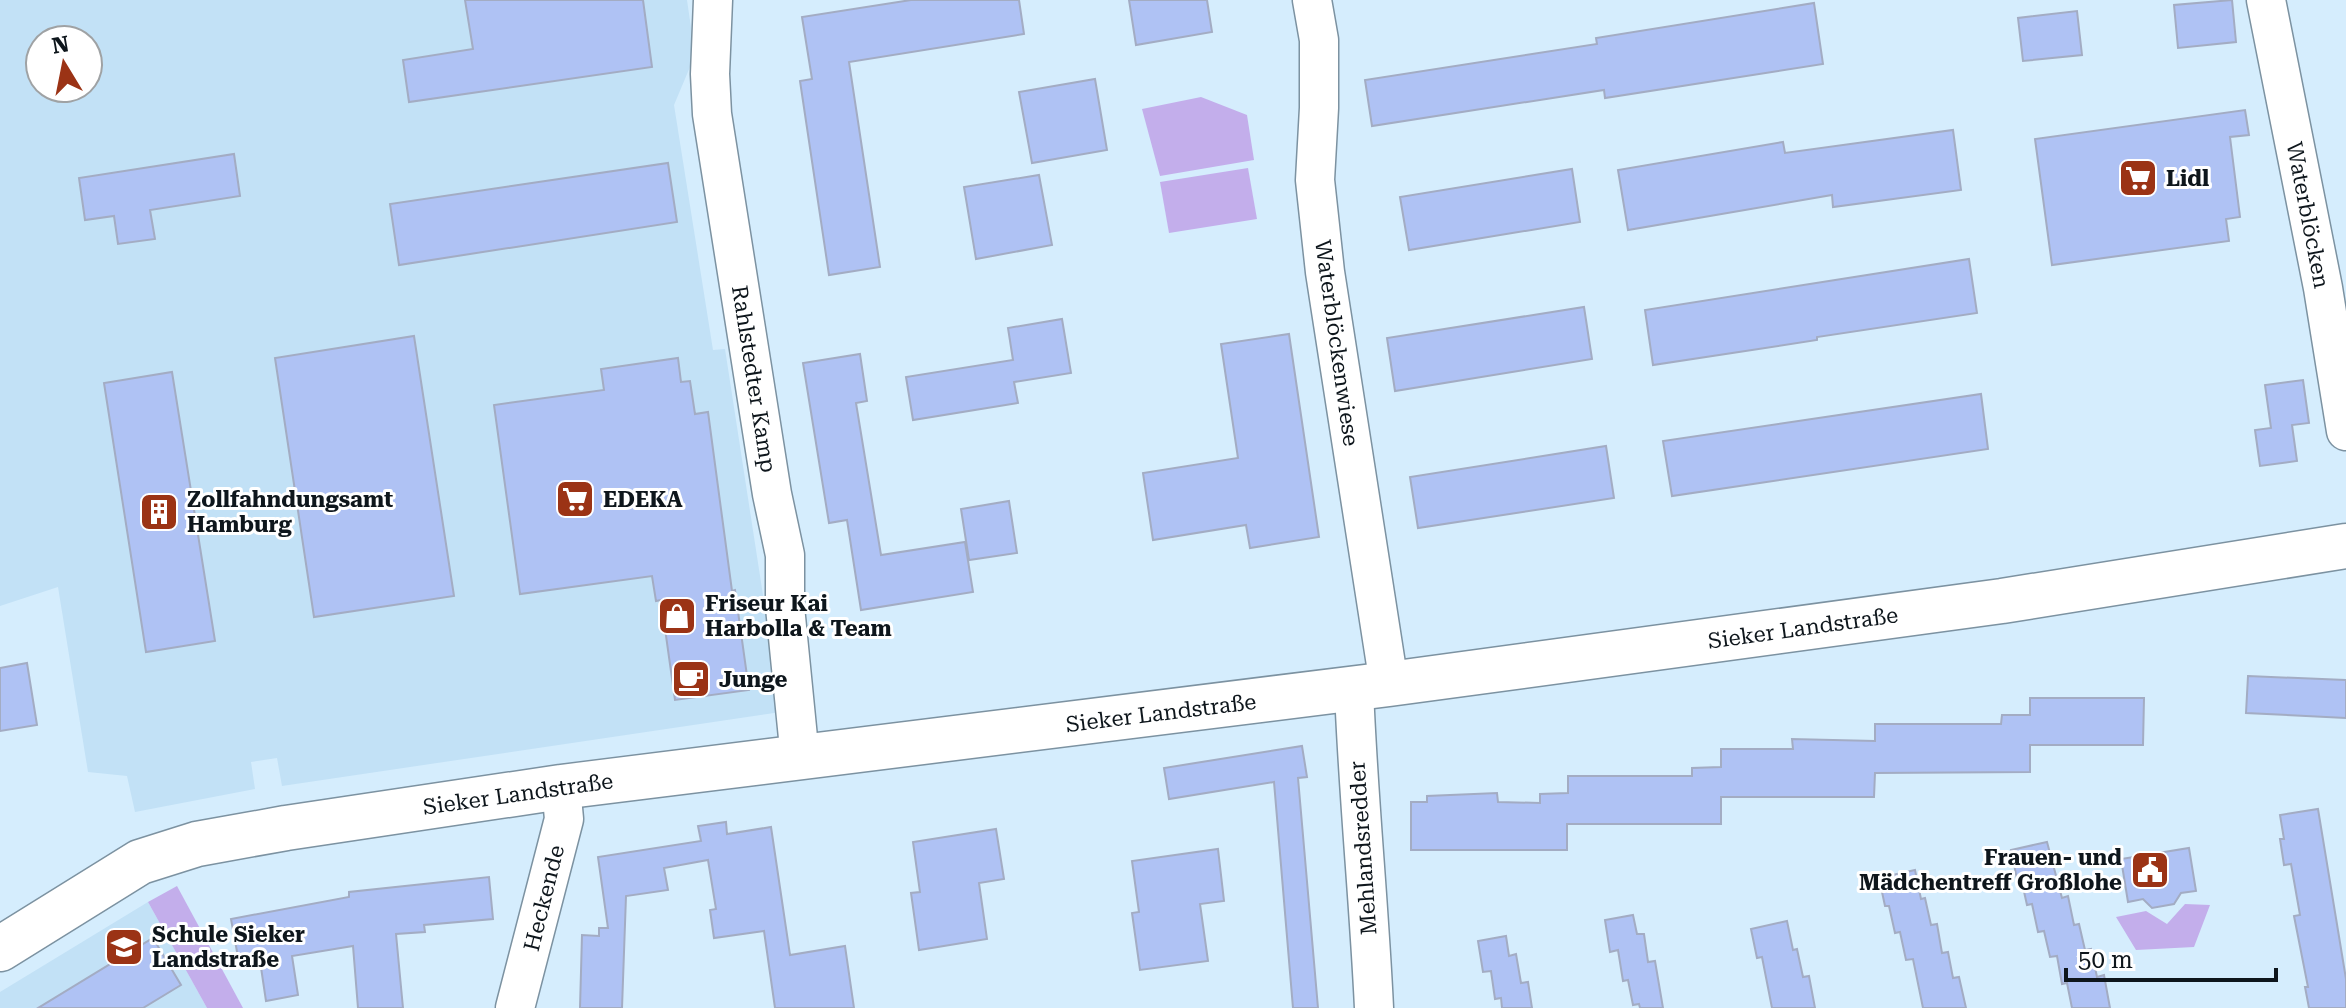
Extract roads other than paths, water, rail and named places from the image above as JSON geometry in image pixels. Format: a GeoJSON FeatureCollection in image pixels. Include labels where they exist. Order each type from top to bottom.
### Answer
{"type":"FeatureCollection","features":[{"type":"Feature","properties":{"kind":"main road","name":"Sieker Landstraße"},"geometry":{"type":"LineString","coordinates":[[0,949],[140,862],[197,844],[286,828],[561,787],[1372,687],[2002,601],[2346,546]]}},
{"type":"Feature","properties":{"kind":"street","name":"Rahlstedter Kamp"},"geometry":{"type":"LineString","coordinates":[[713,0],[712,114],[772,494],[785,555],[785,607],[800,758]]}},
{"type":"Feature","properties":{"kind":"street","name":"Waterblöckenwiese"},"geometry":{"type":"LineString","coordinates":[[1312,0],[1319,40],[1315,180],[1372,687]]}},
{"type":"Feature","properties":{"kind":"street","name":"Waterblöcken"},"geometry":{"type":"LineString","coordinates":[[2266,0],[2323,288],[2346,431]]}},
{"type":"Feature","properties":{"kind":"street","name":"Mehlandsredder"},"geometry":{"type":"LineString","coordinates":[[1372,687],[1357,785],[1368,895],[1374,1008]]}},
{"type":"Feature","properties":{"kind":"street","name":"Heckende"},"geometry":{"type":"LineString","coordinates":[[515,1008],[564,819],[561,787]]}},
{"type":"Feature","properties":{"kind":"place","name":"Lidl"},"geometry":{"type":"Point","coordinates":[2138,178]}},
{"type":"Feature","properties":{"kind":"place","name":"EDEKA"},"geometry":{"type":"Point","coordinates":[575,499]}},
{"type":"Feature","properties":{"kind":"place","name":"Zollfahndungsamt Hamburg"},"geometry":{"type":"Point","coordinates":[159,512]}},
{"type":"Feature","properties":{"kind":"place","name":"Friseur Kai Harbolla & Team"},"geometry":{"type":"Point","coordinates":[677,616]}},
{"type":"Feature","properties":{"kind":"place","name":"Junge"},"geometry":{"type":"Point","coordinates":[691,679]}},
{"type":"Feature","properties":{"kind":"place","name":"Frauen- und Mädchentreff Großlohe"},"geometry":{"type":"Point","coordinates":[2150,870]}},
{"type":"Feature","properties":{"kind":"place","name":"Schule Sieker Landstraße"},"geometry":{"type":"Point","coordinates":[124,947]}}]}
